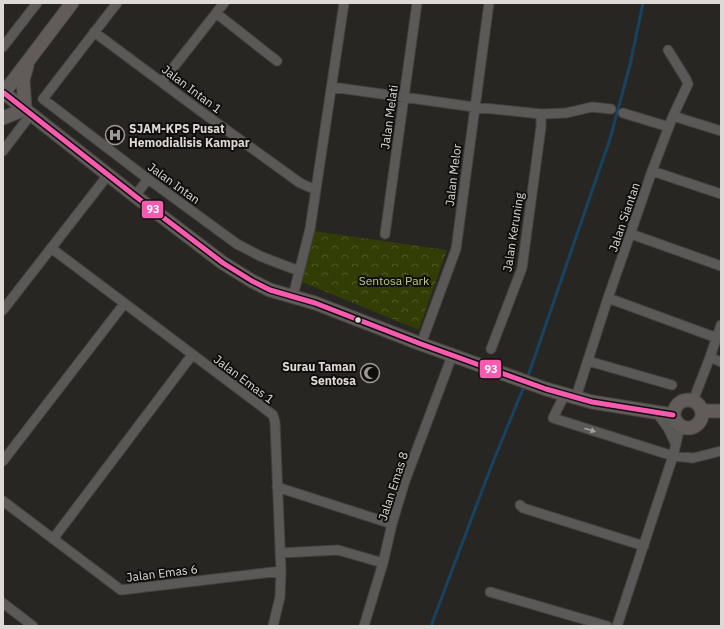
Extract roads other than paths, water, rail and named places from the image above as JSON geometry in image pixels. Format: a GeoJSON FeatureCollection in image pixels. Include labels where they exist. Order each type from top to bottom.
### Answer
{"type":"FeatureCollection","features":[{"type":"Feature","properties":{"kind":"street"},"geometry":{"type":"LineString","coordinates":[[3,48],[37,3]]}},
{"type":"Feature","properties":{"kind":"street"},"geometry":{"type":"LineString","coordinates":[[72,3],[3,93],[135,196],[235,271],[270,290],[315,303],[452,356],[546,389],[592,402],[673,415]]}},
{"type":"Feature","properties":{"kind":"street"},"geometry":{"type":"LineString","coordinates":[[94,32],[117,3]]}},
{"type":"Feature","properties":{"kind":"street"},"geometry":{"type":"LineString","coordinates":[[162,82],[224,3]]}},
{"type":"Feature","properties":{"kind":"street"},"geometry":{"type":"LineString","coordinates":[[293,296],[310,229],[344,3]]}},
{"type":"Feature","properties":{"kind":"street","name":"Jalan Melati"},"geometry":{"type":"LineString","coordinates":[[385,234],[417,3]]}},
{"type":"Feature","properties":{"kind":"street","name":"Jalan Melor"},"geometry":{"type":"LineString","coordinates":[[420,344],[456,249],[488,3]]}},
{"type":"Feature","properties":{"kind":"street"},"geometry":{"type":"LineString","coordinates":[[216,13],[277,60]]}},
{"type":"Feature","properties":{"kind":"street","name":"Jalan Intan 1"},"geometry":{"type":"LineString","coordinates":[[94,32],[300,183],[316,190]]}},
{"type":"Feature","properties":{"kind":"street","name":"Jalan Intan"},"geometry":{"type":"LineString","coordinates":[[94,32],[43,99],[148,179],[237,244],[260,256],[299,271]]}},
{"type":"Feature","properties":{"kind":"street","name":"Jalan Siantan"},"geometry":{"type":"LineString","coordinates":[[668,50],[688,84],[672,116],[652,171],[588,361],[570,395],[553,418],[673,456]]}},
{"type":"Feature","properties":{"kind":"street"},"geometry":{"type":"LineString","coordinates":[[3,151],[28,112],[23,80],[29,59]]}},
{"type":"Feature","properties":{"kind":"street"},"geometry":{"type":"LineString","coordinates":[[332,87],[541,114],[566,113],[592,107],[612,109]]}},
{"type":"Feature","properties":{"kind":"street"},"geometry":{"type":"LineString","coordinates":[[3,118],[28,112]]}},
{"type":"Feature","properties":{"kind":"street"},"geometry":{"type":"LineString","coordinates":[[623,113],[669,127]]}},
{"type":"Feature","properties":{"kind":"street","name":"Jalan Keruning"},"geometry":{"type":"LineString","coordinates":[[491,349],[522,268],[541,127],[541,114]]}},
{"type":"Feature","properties":{"kind":"street"},"geometry":{"type":"LineString","coordinates":[[672,116],[721,131]]}},
{"type":"Feature","properties":{"kind":"street"},"geometry":{"type":"LineString","coordinates":[[652,171],[721,194]]}},
{"type":"Feature","properties":{"kind":"street"},"geometry":{"type":"LineString","coordinates":[[3,310],[108,175]]}},
{"type":"Feature","properties":{"kind":"street"},"geometry":{"type":"LineString","coordinates":[[135,196],[148,179]]}},
{"type":"Feature","properties":{"kind":"street"},"geometry":{"type":"LineString","coordinates":[[630,234],[721,266]]}},
{"type":"Feature","properties":{"kind":"street","name":"Jalan Emas 1"},"geometry":{"type":"LineString","coordinates":[[51,248],[273,415],[275,422],[281,571],[280,597],[273,626]]}},
{"type":"Feature","properties":{"kind":"street"},"geometry":{"type":"LineString","coordinates":[[608,298],[717,338]]}},
{"type":"Feature","properties":{"kind":"street"},"geometry":{"type":"LineString","coordinates":[[3,461],[124,304]]}},
{"type":"Feature","properties":{"kind":"street"},"geometry":{"type":"LineString","coordinates":[[693,401],[721,325]]}},
{"type":"Feature","properties":{"kind":"street"},"geometry":{"type":"LineString","coordinates":[[53,539],[192,355]]}},
{"type":"Feature","properties":{"kind":"street","name":"Jalan Emas 8"},"geometry":{"type":"LineString","coordinates":[[364,626],[405,481],[452,356]]}},
{"type":"Feature","properties":{"kind":"street"},"geometry":{"type":"LineString","coordinates":[[710,357],[721,362]]}},
{"type":"Feature","properties":{"kind":"street"},"geometry":{"type":"LineString","coordinates":[[588,361],[672,384]]}},
{"type":"Feature","properties":{"kind":"street"},"geometry":{"type":"LineString","coordinates":[[688,400],[693,401],[700,406],[702,411],[701,420],[698,424],[690,428],[680,427],[674,420],[674,410],[679,402],[688,400]]}},
{"type":"Feature","properties":{"kind":"street"},"geometry":{"type":"LineString","coordinates":[[702,411],[721,411]]}},
{"type":"Feature","properties":{"kind":"street"},"geometry":{"type":"LineString","coordinates":[[657,413],[668,428],[676,446]]}},
{"type":"Feature","properties":{"kind":"street"},"geometry":{"type":"LineString","coordinates":[[617,626],[673,456],[680,427]]}},
{"type":"Feature","properties":{"kind":"street"},"geometry":{"type":"LineString","coordinates":[[673,456],[694,458],[721,451]]}},
{"type":"Feature","properties":{"kind":"street"},"geometry":{"type":"LineString","coordinates":[[277,487],[392,524]]}},
{"type":"Feature","properties":{"kind":"street","name":"Jalan Emas 6"},"geometry":{"type":"LineString","coordinates":[[3,501],[121,590],[281,571]]}},
{"type":"Feature","properties":{"kind":"street"},"geometry":{"type":"LineString","coordinates":[[520,505],[524,508],[644,546]]}},
{"type":"Feature","properties":{"kind":"street"},"geometry":{"type":"LineString","coordinates":[[280,553],[338,550],[383,563]]}},
{"type":"Feature","properties":{"kind":"street"},"geometry":{"type":"LineString","coordinates":[[490,592],[607,626]]}},
{"type":"Feature","properties":{"kind":"street"},"geometry":{"type":"LineString","coordinates":[[3,603],[33,626]]}},
{"type":"Feature","properties":{"kind":"waterway"},"geometry":{"type":"LineString","coordinates":[[527,379],[610,139],[630,65],[643,3]]}},
{"type":"Feature","properties":{"kind":"waterway"},"geometry":{"type":"LineString","coordinates":[[431,626],[491,467],[525,384]]}},
{"type":"Feature","properties":{"kind":"place","name":"SJAM-KPS Pusat Hemodialisis Kampar"},"geometry":{"type":"Point","coordinates":[115,135]}},
{"type":"Feature","properties":{"kind":"place","name":"Surau Taman Sentosa"},"geometry":{"type":"Point","coordinates":[370,373]}},
{"type":"Feature","properties":{"kind":"park label","name":"Sentosa Park"},"geometry":{"type":"Point","coordinates":[394,280]}}]}
